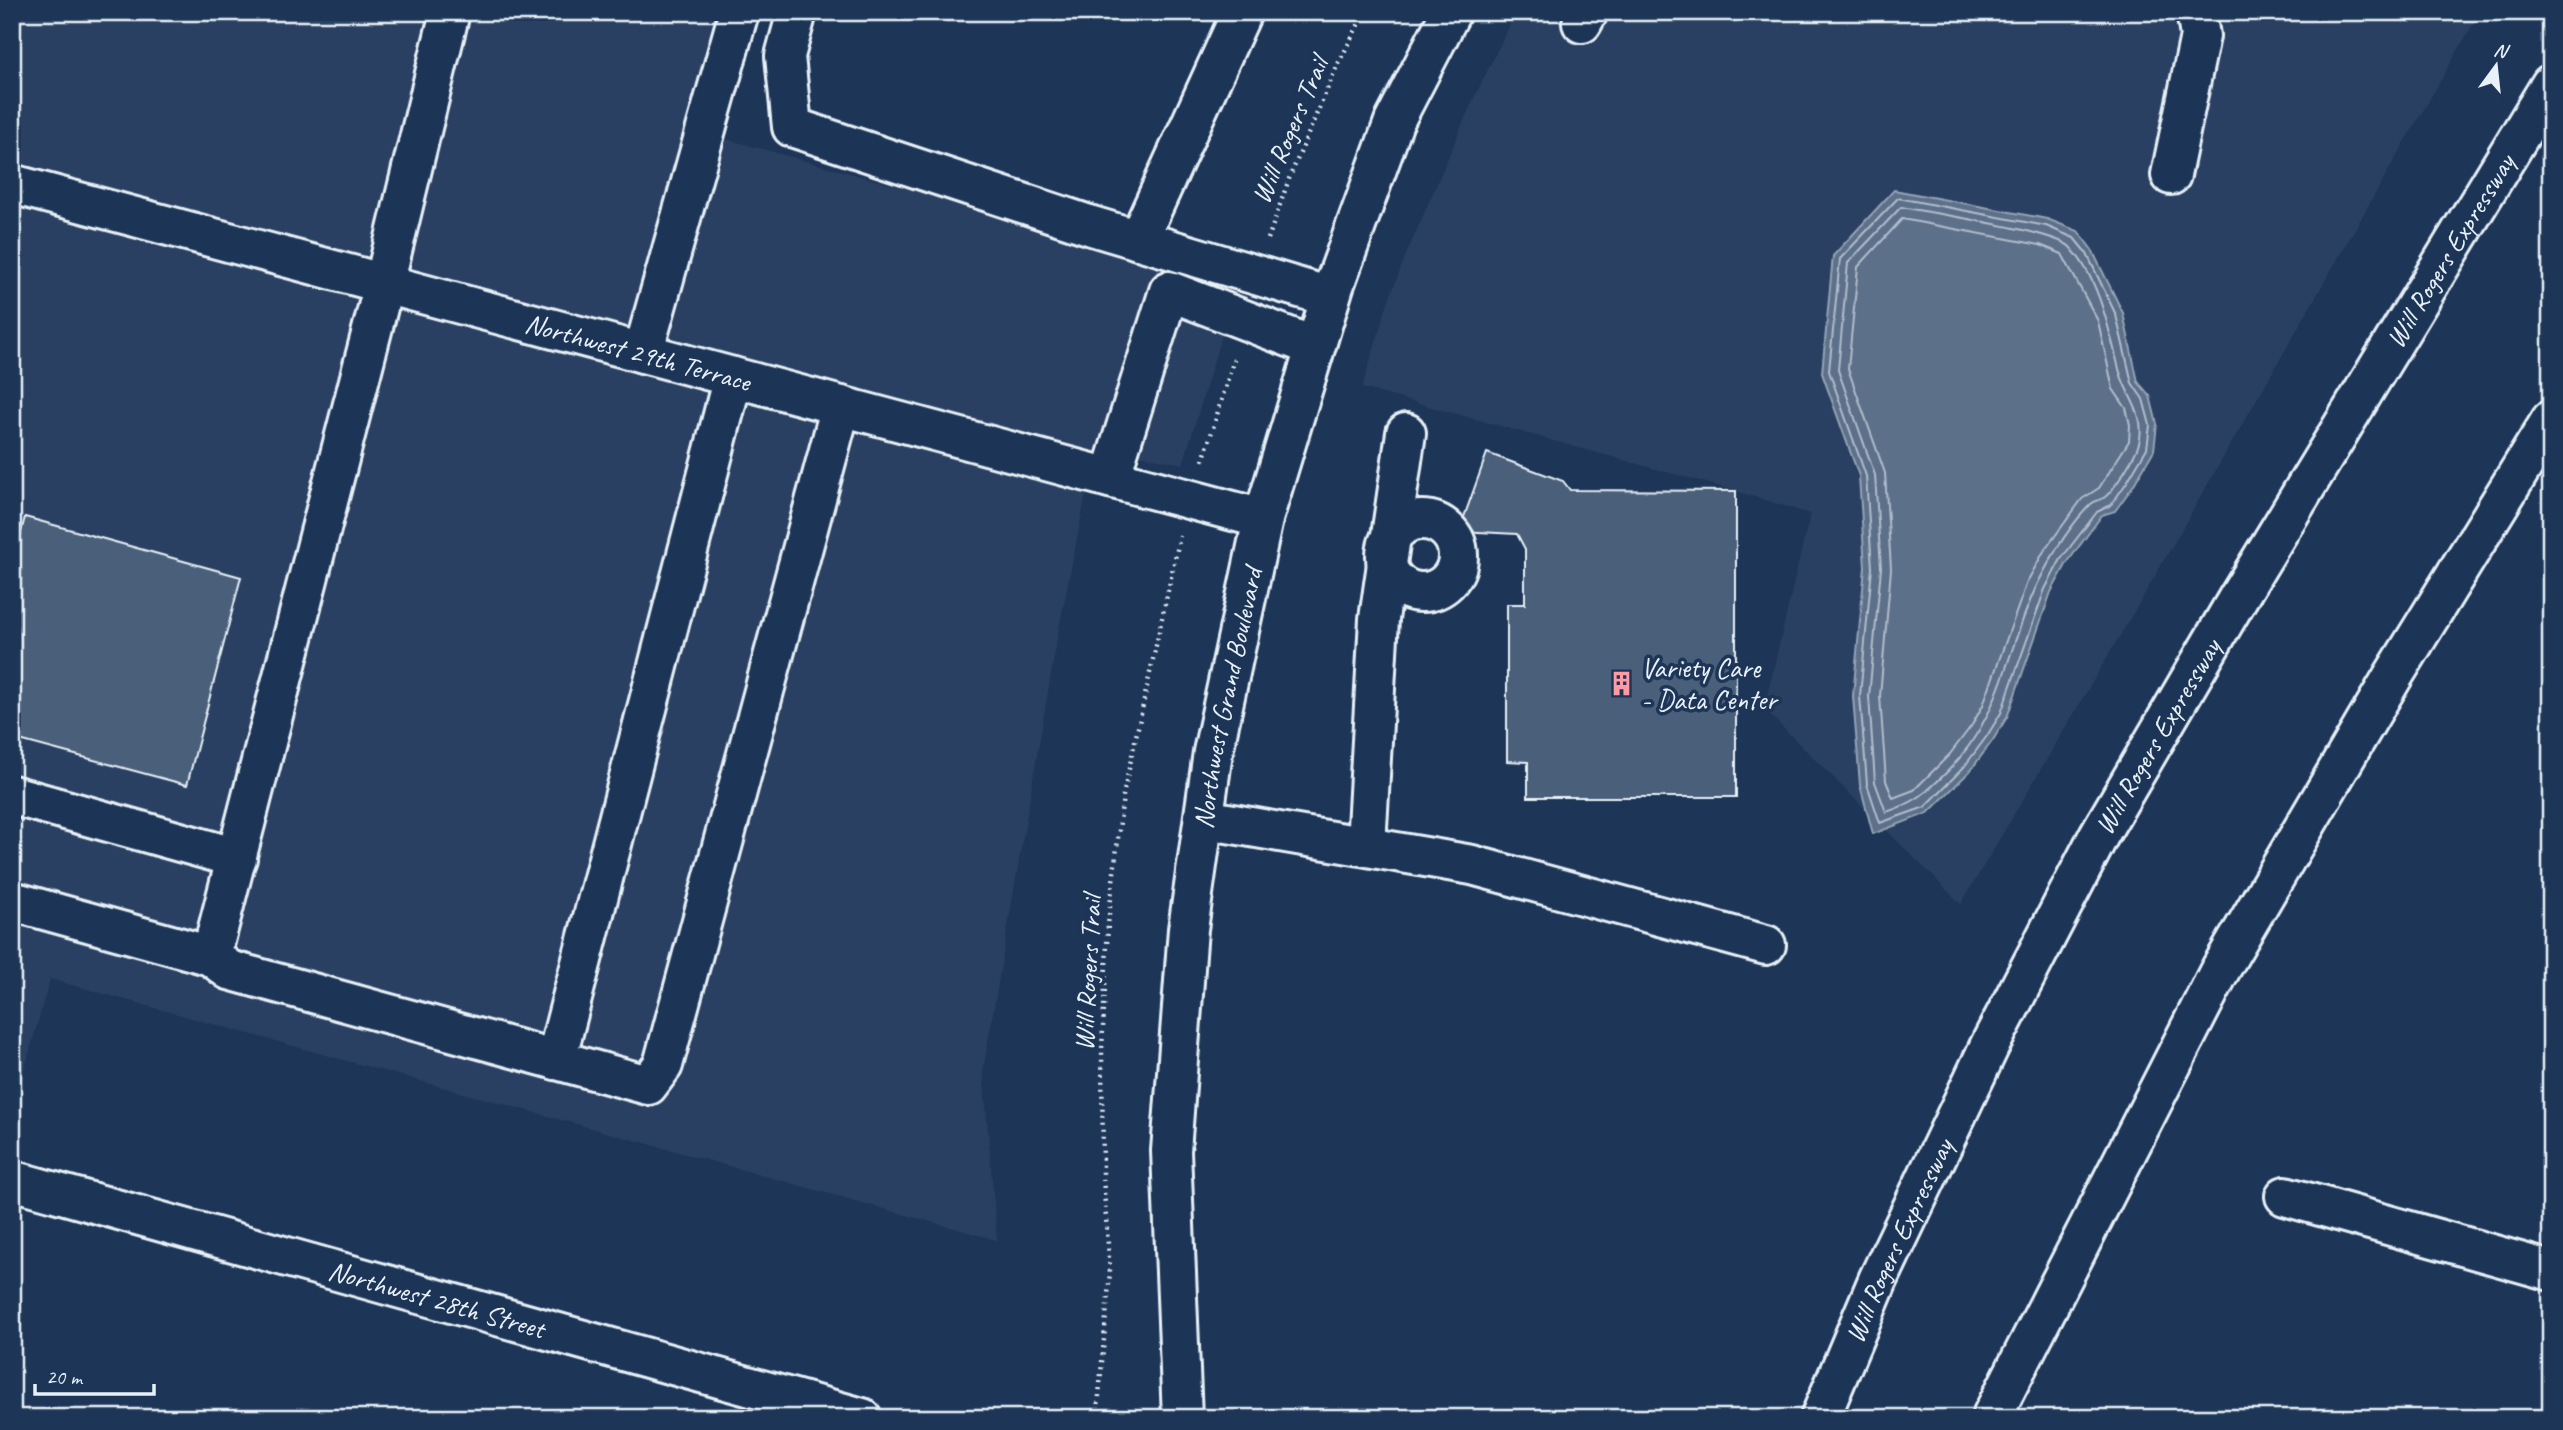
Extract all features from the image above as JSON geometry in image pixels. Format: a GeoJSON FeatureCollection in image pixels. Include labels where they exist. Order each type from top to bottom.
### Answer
{"type":"FeatureCollection","features":[{"type":"Feature","properties":{"kind":"main road"},"geometry":{"type":"LineString","coordinates":[[211,956],[384,284],[450,12]]}},
{"type":"Feature","properties":{"kind":"main road"},"geometry":{"type":"LineString","coordinates":[[643,353],[739,12]]}},
{"type":"Feature","properties":{"kind":"main road"},"geometry":{"type":"LineString","coordinates":[[797,12],[785,56],[792,127],[1138,240],[1331,297]]}},
{"type":"Feature","properties":{"kind":"main road"},"geometry":{"type":"LineString","coordinates":[[1138,240],[1242,12]]}},
{"type":"Feature","properties":{"kind":"main road","name":"Northwest Grand Boulevard"},"geometry":{"type":"LineString","coordinates":[[1182,1418],[1171,1151],[1188,929],[1213,752],[1263,519],[1331,297],[1394,122],[1451,12]]}},
{"type":"Feature","properties":{"kind":"main road"},"geometry":{"type":"LineString","coordinates":[[2171,175],[2200,36],[2196,12]]}},
{"type":"Feature","properties":{"kind":"main road","name":"Will Rogers Expressway"},"geometry":{"type":"LineString","coordinates":[[1820,1418],[1878,1280],[1990,1045],[2099,835],[2252,575],[2551,84]]}},
{"type":"Feature","properties":{"kind":"main road","name":"Northwest 29th Terrace"},"geometry":{"type":"LineString","coordinates":[[12,184],[1263,519]]}},
{"type":"Feature","properties":{"kind":"main road"},"geometry":{"type":"LineString","coordinates":[[1110,478],[1169,290],[1315,348]]}},
{"type":"Feature","properties":{"kind":"main road"},"geometry":{"type":"LineString","coordinates":[[556,1060],[733,377]]}},
{"type":"Feature","properties":{"kind":"main road"},"geometry":{"type":"LineString","coordinates":[[12,901],[211,956],[229,970],[648,1085],[663,1065],[841,406]]}},
{"type":"Feature","properties":{"kind":"main road"},"geometry":{"type":"LineString","coordinates":[[1991,1418],[2219,972],[2392,678],[2551,420]]}},
{"type":"Feature","properties":{"kind":"main road"},"geometry":{"type":"LineString","coordinates":[[1366,845],[1379,619],[1406,433]]}},
{"type":"Feature","properties":{"kind":"main road"},"geometry":{"type":"LineString","coordinates":[[12,795],[237,858]]}},
{"type":"Feature","properties":{"kind":"main road"},"geometry":{"type":"LineString","coordinates":[[1204,819],[1472,865],[1766,945]]}},
{"type":"Feature","properties":{"kind":"main road","name":"Northwest 28th Street"},"geometry":{"type":"LineString","coordinates":[[12,1180],[862,1418]]}},
{"type":"Feature","properties":{"kind":"main road"},"geometry":{"type":"LineString","coordinates":[[2285,1196],[2551,1271]]}},
{"type":"Feature","properties":{"kind":"path","name":"Will Rogers Trail"},"geometry":{"type":"LineString","coordinates":[[1271,226],[1337,66],[1365,12]]}},
{"type":"Feature","properties":{"kind":"path"},"geometry":{"type":"LineString","coordinates":[[1204,456],[1235,354]]}},
{"type":"Feature","properties":{"kind":"path","name":"Will Rogers Trail"},"geometry":{"type":"LineString","coordinates":[[1097,1418],[1110,1284],[1103,1177],[1102,1062],[1108,925],[1123,796],[1180,536]]}},
{"type":"Feature","properties":{"kind":"shaded area"},"geometry":{"type":"Polygon","coordinates":[[[12,12],[758,12],[726,139],[1150,256],[1237,283],[1183,464],[1100,447],[1085,499],[1058,633],[983,1071],[997,1240],[50,979],[12,1113],[12,12]]]}},
{"type":"Feature","properties":{"kind":"shaded area"},"geometry":{"type":"Polygon","coordinates":[[[1516,12],[2480,12],[2141,600],[1961,904],[1764,709],[1810,514],[1736,491],[1362,388],[1388,302],[1406,255],[1473,100],[1516,12]]]}},
{"type":"Feature","properties":{"kind":"water"},"geometry":{"type":"Polygon","coordinates":[[[1894,190],[2047,219],[2078,231],[2092,250],[2123,313],[2138,382],[2150,396],[2157,424],[2154,450],[2133,486],[2115,511],[2102,515],[2067,563],[2051,592],[2007,717],[1993,740],[1970,771],[1928,813],[1873,834],[1860,785],[1853,696],[1865,567],[1859,476],[1822,373],[1833,256],[1894,190]]]}},
{"type":"Feature","properties":{"kind":"building","name":"Variety Care - Data Center"},"geometry":{"type":"Polygon","coordinates":[[[1487,453],[1563,481],[1570,490],[1736,491],[1736,797],[1528,797],[1528,762],[1507,761],[1507,604],[1525,604],[1525,549],[1517,534],[1459,531],[1487,453]]]}},
{"type":"Feature","properties":{"kind":"building"},"geometry":{"type":"Polygon","coordinates":[[[25,517],[241,577],[187,785],[12,738],[12,567],[25,517]]]}},
{"type":"Feature","properties":{"kind":"place","name":"Variety Care - Data Center"},"geometry":{"type":"Point","coordinates":[1621,683]}}]}
